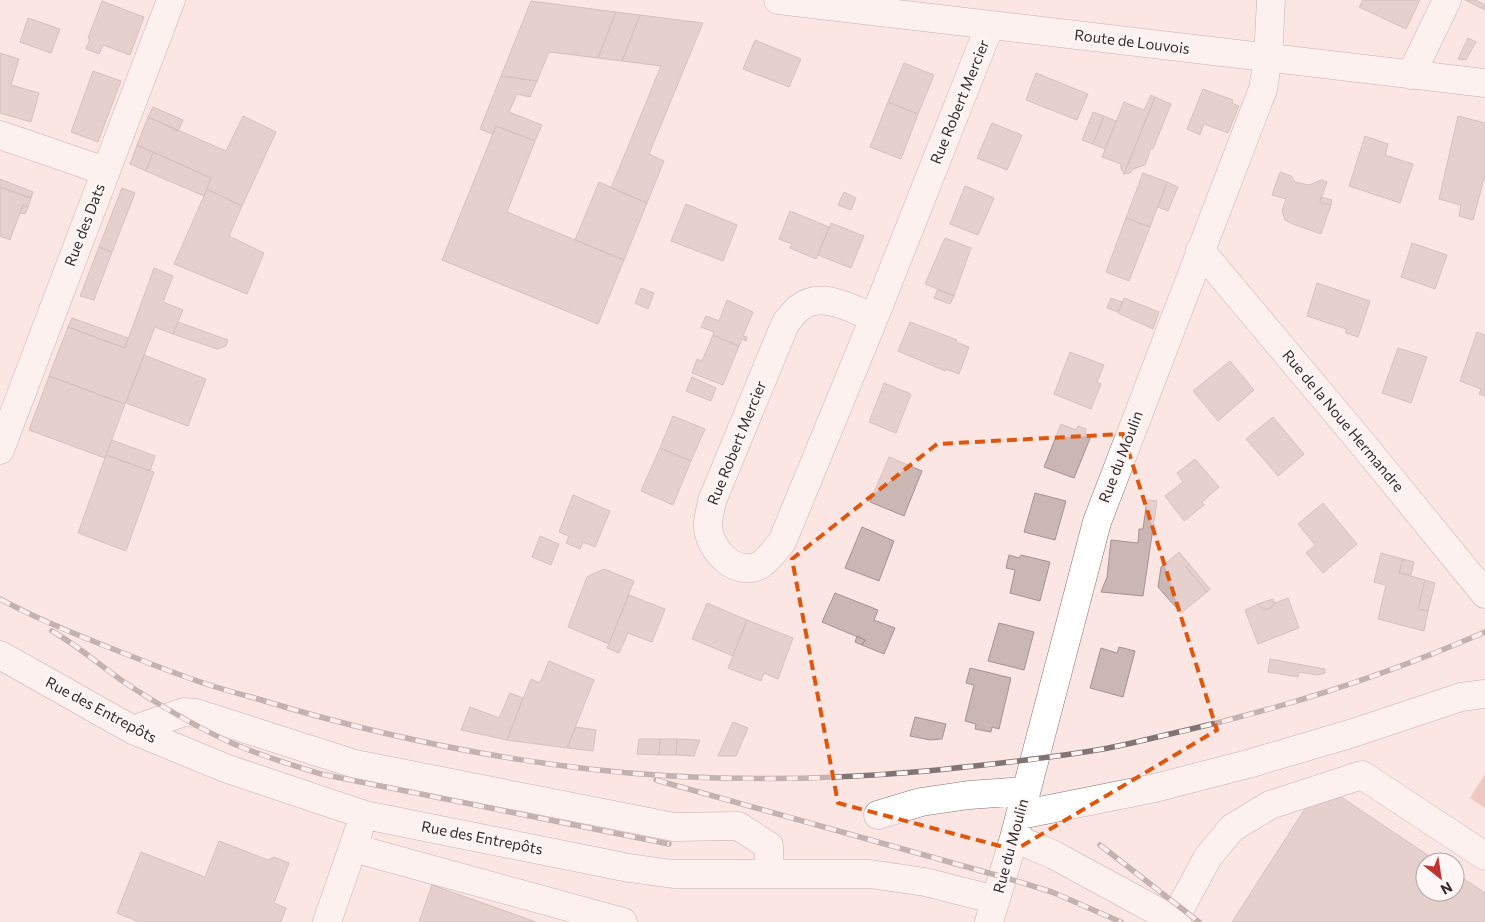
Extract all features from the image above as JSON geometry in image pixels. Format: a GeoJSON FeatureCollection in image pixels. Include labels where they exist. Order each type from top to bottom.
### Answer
{"type":"FeatureCollection","features":[{"type":"Feature","properties":{"kind":"street","name":"Rue des Dats"},"geometry":{"type":"LineString","coordinates":[[0,450],[171,0]]}},
{"type":"Feature","properties":{"kind":"street","name":"Route de Louvois"},"geometry":{"type":"LineString","coordinates":[[778,0],[1485,84]]}},
{"type":"Feature","properties":{"kind":"street","name":"Rue du Moulin"},"geometry":{"type":"LineString","coordinates":[[993,911],[1097,522],[1263,89],[1268,58],[1271,0]]}},
{"type":"Feature","properties":{"kind":"street"},"geometry":{"type":"LineString","coordinates":[[1411,75],[1447,0]]}},
{"type":"Feature","properties":{"kind":"street","name":"Rue Robert Mercier"},"geometry":{"type":"LineString","coordinates":[[874,318],[832,302],[816,300],[800,307],[786,322],[712,501],[707,526],[710,541],[721,557],[742,568],[758,566],[769,558],[782,542],[874,318],[990,25]]}},
{"type":"Feature","properties":{"kind":"street"},"geometry":{"type":"LineString","coordinates":[[0,135],[105,171]]}},
{"type":"Feature","properties":{"kind":"street","name":"Rue de la Noue Hermandre"},"geometry":{"type":"LineString","coordinates":[[1200,250],[1485,594]]}},
{"type":"Feature","properties":{"kind":"street","name":"Rue des Entrepôts"},"geometry":{"type":"LineString","coordinates":[[0,655],[133,730],[225,768],[365,815],[630,868],[673,874],[870,874],[925,882],[993,911]]}},
{"type":"Feature","properties":{"kind":"street"},"geometry":{"type":"LineString","coordinates":[[1020,815],[1155,788],[1248,764],[1353,733],[1461,697],[1485,694]]}},
{"type":"Feature","properties":{"kind":"street"},"geometry":{"type":"LineString","coordinates":[[133,730],[184,712],[196,713],[355,764],[674,827],[738,826],[769,846],[769,874]]}},
{"type":"Feature","properties":{"kind":"street"},"geometry":{"type":"LineString","coordinates":[[878,815],[921,802],[969,795],[1020,815],[1054,855],[1176,921],[1208,857],[1232,828],[1270,805],[1362,775],[1485,856]]}},
{"type":"Feature","properties":{"kind":"street"},"geometry":{"type":"LineString","coordinates":[[327,922],[365,815]]}},
{"type":"Feature","properties":{"kind":"street"},"geometry":{"type":"LineString","coordinates":[[353,848],[623,922]]}},
{"type":"Feature","properties":{"kind":"highlighted area"},"geometry":{"type":"Polygon","coordinates":[[[1123,434],[1217,730],[1015,850],[838,803],[792,559],[937,444],[1123,434]]]}},
{"type":"Feature","properties":{"kind":"shaded area"},"geometry":{"type":"Polygon","coordinates":[[[1485,774],[1485,808],[1470,798],[1485,774]]]}},
{"type":"Feature","properties":{"kind":"building"},"geometry":{"type":"Polygon","coordinates":[[[1363,0],[1420,0],[1406,29],[1359,7],[1363,0]]]}},
{"type":"Feature","properties":{"kind":"building"},"geometry":{"type":"Polygon","coordinates":[[[1465,0],[1476,0],[1485,5],[1485,10],[1465,0]]]}},
{"type":"Feature","properties":{"kind":"building"},"geometry":{"type":"Polygon","coordinates":[[[102,1],[144,17],[130,55],[103,45],[99,54],[86,49],[90,39],[88,38],[102,1]]]}},
{"type":"Feature","properties":{"kind":"building"},"geometry":{"type":"Polygon","coordinates":[[[531,1],[616,12],[598,58],[549,52],[537,81],[501,76],[531,1]]]}},
{"type":"Feature","properties":{"kind":"building"},"geometry":{"type":"Polygon","coordinates":[[[616,12],[640,15],[622,61],[598,58],[616,12]]]}},
{"type":"Feature","properties":{"kind":"building"},"geometry":{"type":"Polygon","coordinates":[[[640,15],[703,23],[649,154],[664,161],[647,203],[611,188],[661,66],[622,61],[640,15]]]}},
{"type":"Feature","properties":{"kind":"building"},"geometry":{"type":"Polygon","coordinates":[[[28,18],[60,29],[51,53],[20,42],[28,18]]]}},
{"type":"Feature","properties":{"kind":"building"},"geometry":{"type":"Polygon","coordinates":[[[1468,38],[1476,42],[1466,60],[1458,59],[1468,38]]]}},
{"type":"Feature","properties":{"kind":"building"},"geometry":{"type":"Polygon","coordinates":[[[755,40],[801,59],[789,87],[743,69],[755,40]]]}},
{"type":"Feature","properties":{"kind":"building"},"geometry":{"type":"Polygon","coordinates":[[[0,53],[19,59],[11,85],[39,93],[31,122],[0,113],[0,53]]]}},
{"type":"Feature","properties":{"kind":"building"},"geometry":{"type":"Polygon","coordinates":[[[904,63],[934,75],[918,114],[888,102],[904,63]]]}},
{"type":"Feature","properties":{"kind":"building"},"geometry":{"type":"Polygon","coordinates":[[[93,71],[121,81],[98,142],[71,132],[93,71]]]}},
{"type":"Feature","properties":{"kind":"building"},"geometry":{"type":"Polygon","coordinates":[[[1036,73],[1088,94],[1077,120],[1026,100],[1036,73]]]}},
{"type":"Feature","properties":{"kind":"building"},"geometry":{"type":"Polygon","coordinates":[[[501,76],[537,81],[530,97],[517,94],[509,112],[542,125],[535,141],[496,126],[492,134],[480,129],[501,76]]]}},
{"type":"Feature","properties":{"kind":"building"},"geometry":{"type":"Polygon","coordinates":[[[1203,89],[1233,100],[1232,103],[1239,106],[1228,133],[1204,124],[1200,135],[1187,129],[1203,89]]]}},
{"type":"Feature","properties":{"kind":"building"},"geometry":{"type":"Polygon","coordinates":[[[1151,95],[1155,97],[1124,174],[1121,164],[1102,157],[1124,102],[1144,110],[1151,95]]]}},
{"type":"Feature","properties":{"kind":"building"},"geometry":{"type":"Polygon","coordinates":[[[1155,97],[1171,104],[1153,149],[1151,148],[1145,165],[1124,174],[1155,97]]]}},
{"type":"Feature","properties":{"kind":"building"},"geometry":{"type":"Polygon","coordinates":[[[888,102],[918,114],[901,159],[870,147],[888,102]]]}},
{"type":"Feature","properties":{"kind":"building"},"geometry":{"type":"Polygon","coordinates":[[[153,107],[183,120],[178,131],[148,117],[153,107]]]}},
{"type":"Feature","properties":{"kind":"building"},"geometry":{"type":"Polygon","coordinates":[[[1093,112],[1104,116],[1093,144],[1082,140],[1093,112]]]}},
{"type":"Feature","properties":{"kind":"building"},"geometry":{"type":"Polygon","coordinates":[[[243,116],[276,132],[242,206],[207,189],[211,178],[137,145],[148,117],[226,151],[243,116]]]}},
{"type":"Feature","properties":{"kind":"building"},"geometry":{"type":"Polygon","coordinates":[[[1104,116],[1116,121],[1105,149],[1093,144],[1104,116]]]}},
{"type":"Feature","properties":{"kind":"building"},"geometry":{"type":"Polygon","coordinates":[[[1458,116],[1485,123],[1485,175],[1473,220],[1459,216],[1461,205],[1439,199],[1458,116]]]}},
{"type":"Feature","properties":{"kind":"building"},"geometry":{"type":"Polygon","coordinates":[[[992,123],[1022,135],[1007,170],[977,158],[992,123]]]}},
{"type":"Feature","properties":{"kind":"building"},"geometry":{"type":"Polygon","coordinates":[[[496,126],[535,141],[507,212],[624,260],[598,324],[442,260],[496,126]]]}},
{"type":"Feature","properties":{"kind":"building"},"geometry":{"type":"Polygon","coordinates":[[[1365,136],[1388,144],[1385,155],[1413,164],[1400,203],[1349,186],[1365,136]]]}},
{"type":"Feature","properties":{"kind":"building"},"geometry":{"type":"Polygon","coordinates":[[[137,145],[153,152],[146,171],[130,164],[137,145]]]}},
{"type":"Feature","properties":{"kind":"building"},"geometry":{"type":"Polygon","coordinates":[[[153,152],[211,178],[204,196],[146,171],[153,152]]]}},
{"type":"Feature","properties":{"kind":"building"},"geometry":{"type":"Polygon","coordinates":[[[1280,172],[1291,176],[1295,182],[1309,185],[1321,180],[1327,182],[1320,202],[1331,205],[1321,234],[1285,220],[1282,211],[1286,199],[1272,195],[1280,172]]]}},
{"type":"Feature","properties":{"kind":"building"},"geometry":{"type":"Polygon","coordinates":[[[1143,173],[1167,182],[1150,227],[1126,218],[1143,173]]]}},
{"type":"Feature","properties":{"kind":"building"},"geometry":{"type":"Polygon","coordinates":[[[0,179],[33,192],[31,198],[0,187],[0,179]]]}},
{"type":"Feature","properties":{"kind":"building"},"geometry":{"type":"Polygon","coordinates":[[[599,182],[647,203],[624,260],[575,240],[599,182]]]}},
{"type":"Feature","properties":{"kind":"building"},"geometry":{"type":"Polygon","coordinates":[[[1167,182],[1178,187],[1168,211],[1158,207],[1167,182]]]}},
{"type":"Feature","properties":{"kind":"building"},"geometry":{"type":"Polygon","coordinates":[[[965,186],[994,198],[978,235],[950,224],[965,186]]]}},
{"type":"Feature","properties":{"kind":"building"},"geometry":{"type":"Polygon","coordinates":[[[0,187],[31,198],[28,207],[23,205],[10,240],[0,236],[0,187]]]}},
{"type":"Feature","properties":{"kind":"building"},"geometry":{"type":"Polygon","coordinates":[[[122,188],[135,193],[112,252],[99,247],[122,188]]]}},
{"type":"Feature","properties":{"kind":"building"},"geometry":{"type":"Polygon","coordinates":[[[207,189],[242,206],[229,236],[264,253],[247,294],[174,264],[207,189]]]}},
{"type":"Feature","properties":{"kind":"building"},"geometry":{"type":"Polygon","coordinates":[[[844,192],[856,198],[851,210],[838,205],[844,192]]]}},
{"type":"Feature","properties":{"kind":"building"},"geometry":{"type":"Polygon","coordinates":[[[1321,197],[1332,200],[1331,205],[1320,202],[1321,197]]]}},
{"type":"Feature","properties":{"kind":"building"},"geometry":{"type":"Polygon","coordinates":[[[686,204],[737,225],[723,261],[671,241],[686,204]]]}},
{"type":"Feature","properties":{"kind":"building"},"geometry":{"type":"Polygon","coordinates":[[[23,205],[28,207],[25,214],[20,213],[23,205]]]}},
{"type":"Feature","properties":{"kind":"building"},"geometry":{"type":"Polygon","coordinates":[[[790,211],[829,227],[816,259],[790,248],[792,244],[779,239],[790,211]]]}},
{"type":"Feature","properties":{"kind":"building"},"geometry":{"type":"Polygon","coordinates":[[[1126,218],[1150,227],[1129,281],[1106,272],[1126,218]]]}},
{"type":"Feature","properties":{"kind":"building"},"geometry":{"type":"Polygon","coordinates":[[[831,223],[864,236],[851,268],[818,255],[831,223]]]}},
{"type":"Feature","properties":{"kind":"building"},"geometry":{"type":"Polygon","coordinates":[[[945,238],[971,248],[954,296],[925,284],[945,238]]]}},
{"type":"Feature","properties":{"kind":"building"},"geometry":{"type":"Polygon","coordinates":[[[1412,243],[1447,255],[1435,289],[1401,277],[1412,243]]]}},
{"type":"Feature","properties":{"kind":"building"},"geometry":{"type":"Polygon","coordinates":[[[99,247],[112,252],[94,300],[80,296],[99,247]]]}},
{"type":"Feature","properties":{"kind":"building"},"geometry":{"type":"Polygon","coordinates":[[[154,268],[173,276],[163,302],[183,310],[173,334],[155,327],[125,404],[49,376],[68,327],[125,348],[154,268]]]}},
{"type":"Feature","properties":{"kind":"building"},"geometry":{"type":"Polygon","coordinates":[[[1317,283],[1370,301],[1358,337],[1346,333],[1346,329],[1307,316],[1317,283]]]}},
{"type":"Feature","properties":{"kind":"building"},"geometry":{"type":"Polygon","coordinates":[[[641,288],[654,293],[648,309],[635,303],[641,288]]]}},
{"type":"Feature","properties":{"kind":"building"},"geometry":{"type":"Polygon","coordinates":[[[938,289],[954,296],[950,304],[934,298],[938,289]]]}},
{"type":"Feature","properties":{"kind":"building"},"geometry":{"type":"Polygon","coordinates":[[[1111,298],[1122,302],[1118,312],[1107,308],[1111,298]]]}},
{"type":"Feature","properties":{"kind":"building"},"geometry":{"type":"Polygon","coordinates":[[[1124,298],[1159,312],[1153,329],[1118,313],[1124,298]]]}},
{"type":"Feature","properties":{"kind":"building"},"geometry":{"type":"Polygon","coordinates":[[[727,300],[753,312],[743,336],[747,337],[746,341],[742,339],[739,346],[713,335],[714,332],[701,327],[706,316],[719,321],[727,300]]]}},
{"type":"Feature","properties":{"kind":"building"},"geometry":{"type":"Polygon","coordinates":[[[72,318],[128,338],[125,348],[68,327],[72,318]]]}},
{"type":"Feature","properties":{"kind":"building"},"geometry":{"type":"Polygon","coordinates":[[[178,322],[228,340],[226,346],[217,349],[173,334],[178,322]]]}},
{"type":"Feature","properties":{"kind":"building"},"geometry":{"type":"Polygon","coordinates":[[[910,322],[957,340],[956,342],[969,347],[959,374],[946,369],[945,371],[898,351],[910,322]]]}},
{"type":"Feature","properties":{"kind":"building"},"geometry":{"type":"Polygon","coordinates":[[[1477,332],[1485,335],[1485,396],[1479,394],[1481,389],[1460,381],[1477,332]]]}},
{"type":"Feature","properties":{"kind":"building"},"geometry":{"type":"Polygon","coordinates":[[[713,335],[739,346],[723,385],[692,373],[697,359],[702,361],[713,335]]]}},
{"type":"Feature","properties":{"kind":"building"},"geometry":{"type":"Polygon","coordinates":[[[1398,348],[1427,357],[1411,403],[1382,393],[1398,348]]]}},
{"type":"Feature","properties":{"kind":"building"},"geometry":{"type":"Polygon","coordinates":[[[1070,352],[1104,365],[1097,382],[1101,384],[1091,409],[1054,394],[1070,352]]]}},
{"type":"Feature","properties":{"kind":"building"},"geometry":{"type":"Polygon","coordinates":[[[144,355],[206,379],[188,426],[126,403],[144,355]]]}},
{"type":"Feature","properties":{"kind":"building"},"geometry":{"type":"Polygon","coordinates":[[[1230,361],[1254,390],[1218,421],[1193,391],[1230,361]]]}},
{"type":"Feature","properties":{"kind":"building"},"geometry":{"type":"Polygon","coordinates":[[[49,376],[125,404],[105,458],[29,430],[49,376]]]}},
{"type":"Feature","properties":{"kind":"building"},"geometry":{"type":"Polygon","coordinates":[[[692,377],[716,388],[711,401],[686,391],[692,377]]]}},
{"type":"Feature","properties":{"kind":"building"},"geometry":{"type":"Polygon","coordinates":[[[884,383],[911,394],[896,433],[869,422],[884,383]]]}},
{"type":"Feature","properties":{"kind":"building"},"geometry":{"type":"Polygon","coordinates":[[[673,416],[705,429],[691,461],[660,448],[673,416]]]}},
{"type":"Feature","properties":{"kind":"building"},"geometry":{"type":"Polygon","coordinates":[[[1273,417],[1304,454],[1278,476],[1246,439],[1273,417]]]}},
{"type":"Feature","properties":{"kind":"building"},"geometry":{"type":"Polygon","coordinates":[[[1061,424],[1076,430],[1078,426],[1086,429],[1085,434],[1091,436],[1074,478],[1044,467],[1061,424]]]}},
{"type":"Feature","properties":{"kind":"building"},"geometry":{"type":"Polygon","coordinates":[[[112,440],[155,456],[150,471],[106,455],[112,440]]]}},
{"type":"Feature","properties":{"kind":"building"},"geometry":{"type":"Polygon","coordinates":[[[660,448],[691,461],[673,505],[641,491],[660,448]]]}},
{"type":"Feature","properties":{"kind":"building"},"geometry":{"type":"Polygon","coordinates":[[[106,455],[154,472],[126,551],[78,533],[106,455]]]}},
{"type":"Feature","properties":{"kind":"building"},"geometry":{"type":"Polygon","coordinates":[[[889,457],[922,471],[904,516],[870,502],[889,457]]]}},
{"type":"Feature","properties":{"kind":"building"},"geometry":{"type":"Polygon","coordinates":[[[1195,459],[1219,487],[1202,502],[1204,505],[1184,521],[1165,496],[1183,482],[1177,473],[1195,459]]]}},
{"type":"Feature","properties":{"kind":"building"},"geometry":{"type":"Polygon","coordinates":[[[1035,493],[1066,501],[1055,540],[1024,532],[1035,493]]]}},
{"type":"Feature","properties":{"kind":"building"},"geometry":{"type":"Polygon","coordinates":[[[573,495],[610,511],[595,547],[583,542],[580,549],[566,543],[569,536],[559,532],[573,495]]]}},
{"type":"Feature","properties":{"kind":"building"},"geometry":{"type":"Polygon","coordinates":[[[1147,500],[1157,501],[1143,596],[1101,592],[1107,577],[1111,540],[1138,543],[1139,529],[1143,529],[1147,500]]]}},
{"type":"Feature","properties":{"kind":"building"},"geometry":{"type":"Polygon","coordinates":[[[1323,503],[1357,544],[1323,573],[1306,553],[1315,545],[1298,524],[1323,503]]]}},
{"type":"Feature","properties":{"kind":"building"},"geometry":{"type":"Polygon","coordinates":[[[862,527],[894,541],[879,581],[845,568],[862,527]]]}},
{"type":"Feature","properties":{"kind":"building"},"geometry":{"type":"Polygon","coordinates":[[[540,536],[559,544],[551,565],[532,557],[540,536]]]}},
{"type":"Feature","properties":{"kind":"building"},"geometry":{"type":"Polygon","coordinates":[[[1179,552],[1189,564],[1186,567],[1207,592],[1181,613],[1158,587],[1161,567],[1179,552]]]}},
{"type":"Feature","properties":{"kind":"building"},"geometry":{"type":"Polygon","coordinates":[[[1381,553],[1403,559],[1399,573],[1425,580],[1418,609],[1428,611],[1424,631],[1378,619],[1386,585],[1374,582],[1381,553]]]}},
{"type":"Feature","properties":{"kind":"building"},"geometry":{"type":"Polygon","coordinates":[[[1009,555],[1019,558],[1021,555],[1050,562],[1040,601],[1010,593],[1015,570],[1006,568],[1009,555]]]}},
{"type":"Feature","properties":{"kind":"building"},"geometry":{"type":"Polygon","coordinates":[[[1403,559],[1414,562],[1411,575],[1399,573],[1403,559]]]}},
{"type":"Feature","properties":{"kind":"building"},"geometry":{"type":"Polygon","coordinates":[[[1189,564],[1210,589],[1207,592],[1186,567],[1189,564]]]}},
{"type":"Feature","properties":{"kind":"building"},"geometry":{"type":"Polygon","coordinates":[[[604,569],[634,581],[609,644],[568,627],[587,577],[604,569]]]}},
{"type":"Feature","properties":{"kind":"building"},"geometry":{"type":"Polygon","coordinates":[[[1425,580],[1435,583],[1428,611],[1418,609],[1425,580]]]}},
{"type":"Feature","properties":{"kind":"building"},"geometry":{"type":"Polygon","coordinates":[[[835,593],[878,610],[874,620],[895,628],[884,654],[862,645],[865,640],[822,622],[835,593]]]}},
{"type":"Feature","properties":{"kind":"building"},"geometry":{"type":"Polygon","coordinates":[[[629,595],[665,609],[652,642],[628,633],[619,653],[607,648],[629,595]]]}},
{"type":"Feature","properties":{"kind":"building"},"geometry":{"type":"Polygon","coordinates":[[[1288,598],[1299,628],[1258,644],[1245,610],[1258,604],[1264,610],[1288,598]]]}},
{"type":"Feature","properties":{"kind":"building"},"geometry":{"type":"Polygon","coordinates":[[[1273,599],[1275,603],[1271,608],[1264,610],[1258,604],[1273,599]]]}},
{"type":"Feature","properties":{"kind":"building"},"geometry":{"type":"Polygon","coordinates":[[[707,603],[747,620],[733,656],[692,639],[707,603]]]}},
{"type":"Feature","properties":{"kind":"building"},"geometry":{"type":"Polygon","coordinates":[[[747,620],[793,638],[778,679],[764,673],[761,681],[728,668],[747,620]]]}},
{"type":"Feature","properties":{"kind":"building"},"geometry":{"type":"Polygon","coordinates":[[[999,623],[1034,632],[1024,670],[988,661],[999,623]]]}},
{"type":"Feature","properties":{"kind":"building"},"geometry":{"type":"Polygon","coordinates":[[[857,636],[865,640],[862,645],[855,642],[857,636]]]}},
{"type":"Feature","properties":{"kind":"building"},"geometry":{"type":"Polygon","coordinates":[[[1119,647],[1135,651],[1123,697],[1090,688],[1101,648],[1117,653],[1119,647]]]}},
{"type":"Feature","properties":{"kind":"building"},"geometry":{"type":"Polygon","coordinates":[[[1270,659],[1325,669],[1325,673],[1317,675],[1299,672],[1298,677],[1268,672],[1270,659]]]}},
{"type":"Feature","properties":{"kind":"building"},"geometry":{"type":"Polygon","coordinates":[[[549,661],[594,680],[567,748],[507,740],[531,679],[540,683],[549,661]]]}},
{"type":"Feature","properties":{"kind":"building"},"geometry":{"type":"Polygon","coordinates":[[[970,668],[1011,678],[999,729],[992,727],[991,732],[975,729],[976,724],[965,721],[974,685],[966,683],[970,668]]]}},
{"type":"Feature","properties":{"kind":"building"},"geometry":{"type":"Polygon","coordinates":[[[510,693],[523,698],[507,740],[461,730],[470,707],[499,718],[510,693]]]}},
{"type":"Feature","properties":{"kind":"building"},"geometry":{"type":"Polygon","coordinates":[[[915,717],[946,724],[942,739],[930,740],[910,736],[915,717]]]}},
{"type":"Feature","properties":{"kind":"building"},"geometry":{"type":"Polygon","coordinates":[[[733,722],[748,728],[736,756],[718,756],[733,722]]]}},
{"type":"Feature","properties":{"kind":"building"},"geometry":{"type":"Polygon","coordinates":[[[576,727],[596,730],[593,751],[567,748],[576,727]]]}},
{"type":"Feature","properties":{"kind":"building"},"geometry":{"type":"Polygon","coordinates":[[[639,739],[660,739],[659,755],[637,754],[639,739]]]}},
{"type":"Feature","properties":{"kind":"building"},"geometry":{"type":"Polygon","coordinates":[[[660,739],[677,739],[676,755],[659,755],[660,739]]]}},
{"type":"Feature","properties":{"kind":"building"},"geometry":{"type":"Polygon","coordinates":[[[677,739],[700,740],[694,756],[676,755],[677,739]]]}},
{"type":"Feature","properties":{"kind":"building"},"geometry":{"type":"Polygon","coordinates":[[[1341,797],[1423,852],[1415,852],[1415,902],[1465,902],[1465,880],[1485,893],[1485,922],[1232,922],[1308,804],[1341,797]]]}},
{"type":"Feature","properties":{"kind":"building"},"geometry":{"type":"Polygon","coordinates":[[[219,841],[268,860],[274,857],[289,863],[274,903],[286,908],[281,922],[139,922],[117,913],[141,852],[205,877],[219,841]]]}},
{"type":"Feature","properties":{"kind":"building"},"geometry":{"type":"Polygon","coordinates":[[[432,885],[536,922],[419,922],[432,885]]]}},
{"type":"Feature","properties":{"kind":"railway"},"geometry":{"type":"LineString","coordinates":[[0,599],[70,632],[208,685],[381,732],[464,750],[547,764],[673,776],[758,779],[843,777],[927,771],[1015,762],[1128,744],[1210,725],[1290,703],[1408,663],[1485,632]]}},
{"type":"Feature","properties":{"kind":"railway"},"geometry":{"type":"LineString","coordinates":[[52,631],[125,683],[172,712],[221,738],[266,756],[321,774],[669,844]]}},
{"type":"Feature","properties":{"kind":"railway"},"geometry":{"type":"LineString","coordinates":[[656,780],[1003,877],[1052,892],[1121,922]]}},
{"type":"Feature","properties":{"kind":"railway"},"geometry":{"type":"LineString","coordinates":[[1100,845],[1199,922]]}}]}
